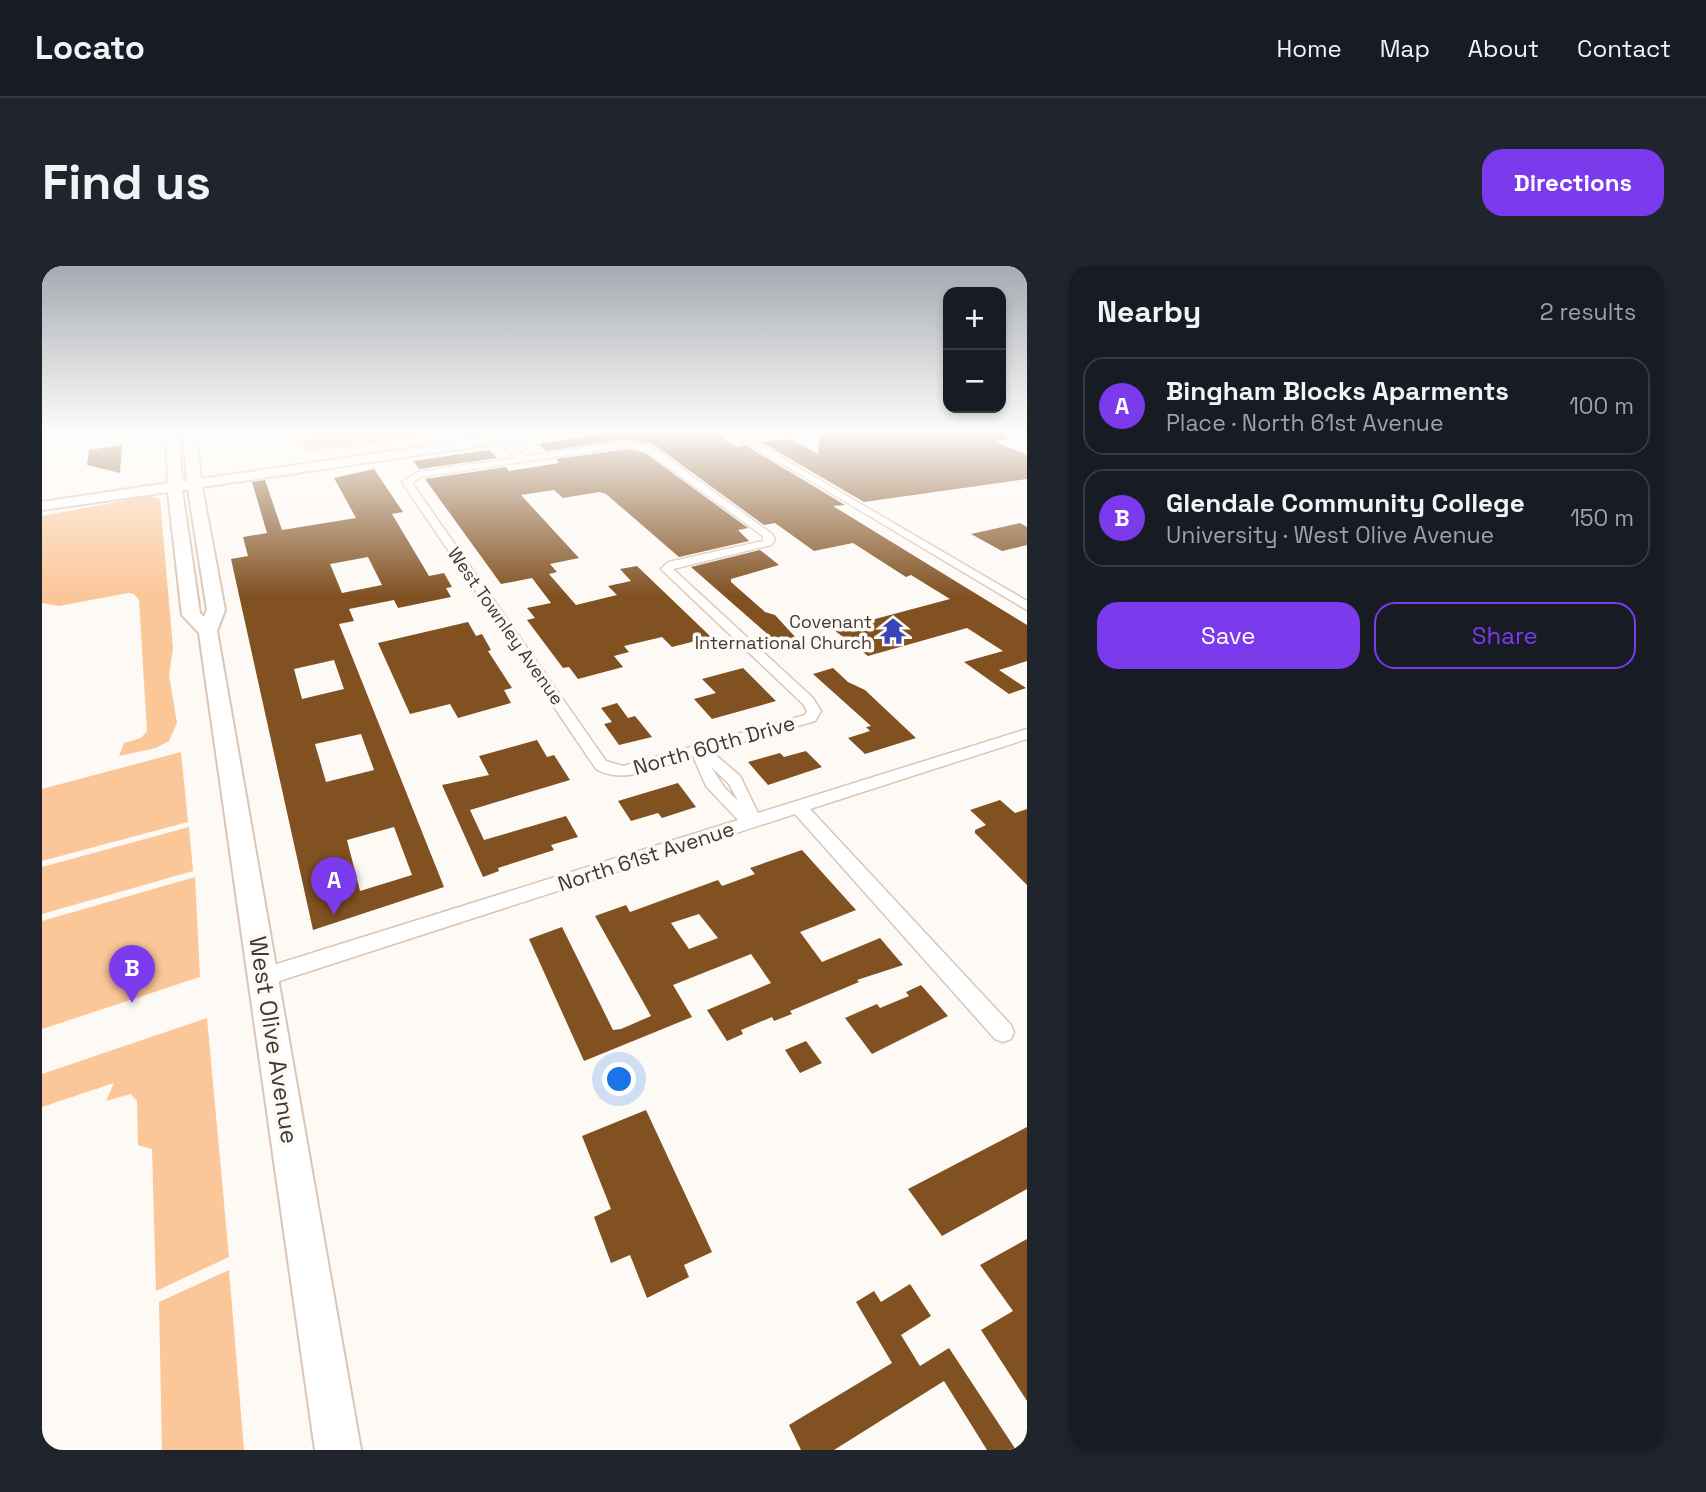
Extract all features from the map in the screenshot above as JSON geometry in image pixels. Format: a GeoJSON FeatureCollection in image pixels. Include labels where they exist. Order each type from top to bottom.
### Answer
{"type":"FeatureCollection","features":[{"type":"Feature","properties":{"kind":"main road"},"geometry":{"type":"LineString","coordinates":[[42,499],[155,486]]}},
{"type":"Feature","properties":{"kind":"main road"},"geometry":{"type":"LineString","coordinates":[[42,506],[161,486]]}},
{"type":"Feature","properties":{"kind":"main road","name":"West Olive Avenue"},"geometry":{"type":"LineString","coordinates":[[175,486],[191,615],[208,631]]}},
{"type":"Feature","properties":{"kind":"main road","name":"West Olive Avenue"},"geometry":{"type":"LineString","coordinates":[[195,486],[216,610],[208,631],[338,1450]]}},
{"type":"Feature","properties":{"kind":"street","name":"West Townley Avenue"},"geometry":{"type":"LineString","coordinates":[[409,486],[601,765],[609,770]]}},
{"type":"Feature","properties":{"kind":"street","name":"North 60th Drive"},"geometry":{"type":"LineString","coordinates":[[609,770],[623,771],[801,721],[810,718],[814,710],[808,701],[667,569],[672,564],[767,543],[770,540],[699,486]]}},
{"type":"Feature","properties":{"kind":"street"},"geometry":{"type":"LineString","coordinates":[[826,486],[1027,606]]}},
{"type":"Feature","properties":{"kind":"street","name":"North 61st Avenue"},"geometry":{"type":"LineString","coordinates":[[264,977],[1027,734]]}},
{"type":"Feature","properties":{"kind":"street"},"geometry":{"type":"LineString","coordinates":[[699,750],[701,770],[730,805],[752,822]]}},
{"type":"Feature","properties":{"kind":"street"},"geometry":{"type":"LineString","coordinates":[[799,808],[1003,1032]]}},
{"type":"Feature","properties":{"kind":"shaded area"},"geometry":{"type":"Polygon","coordinates":[[[149,496],[160,499],[173,649],[169,675],[177,723],[169,741],[156,748],[119,756],[124,743],[141,738],[147,731],[139,600],[134,594],[128,593],[59,606],[42,603],[42,516],[149,496]]]}},
{"type":"Feature","properties":{"kind":"shaded area"},"geometry":{"type":"Polygon","coordinates":[[[181,752],[188,822],[42,861],[42,789],[181,752]]]}},
{"type":"Feature","properties":{"kind":"shaded area"},"geometry":{"type":"Polygon","coordinates":[[[189,827],[193,871],[42,914],[42,867],[189,827]]]}},
{"type":"Feature","properties":{"kind":"shaded area"},"geometry":{"type":"Polygon","coordinates":[[[195,877],[200,977],[42,1029],[42,921],[195,877]]]}},
{"type":"Feature","properties":{"kind":"shaded area"},"geometry":{"type":"Polygon","coordinates":[[[207,1018],[229,1257],[156,1291],[152,1149],[138,1145],[137,1101],[131,1094],[106,1101],[114,1083],[42,1107],[42,1074],[207,1018]]]}},
{"type":"Feature","properties":{"kind":"shaded area"},"geometry":{"type":"Polygon","coordinates":[[[229,1270],[244,1450],[162,1450],[159,1302],[229,1270]]]}},
{"type":"Feature","properties":{"kind":"building"},"geometry":{"type":"Polygon","coordinates":[[[253,486],[267,486],[282,530],[356,518],[339,486],[386,486],[403,512],[392,514],[429,576],[444,573],[452,587],[446,588],[451,597],[398,608],[394,600],[349,609],[354,621],[339,624],[444,887],[313,930],[231,559],[248,556],[243,537],[267,533],[253,486]],[[368,557],[330,564],[342,593],[382,585],[368,557]],[[334,660],[294,669],[302,699],[344,689],[334,660]],[[361,734],[315,744],[326,782],[374,770],[361,734]],[[394,827],[347,840],[360,891],[412,875],[394,827]]]}},
{"type":"Feature","properties":{"kind":"building"},"geometry":{"type":"Polygon","coordinates":[[[430,486],[691,486],[748,528],[738,530],[749,541],[679,557],[606,494],[599,492],[563,498],[554,490],[521,495],[579,558],[550,564],[557,572],[549,574],[576,605],[617,595],[608,586],[631,581],[620,569],[637,566],[711,637],[672,647],[662,637],[624,646],[629,652],[614,656],[623,667],[578,679],[569,667],[563,668],[527,620],[535,618],[527,608],[551,603],[532,578],[501,584],[430,486]]]}},
{"type":"Feature","properties":{"kind":"building"},"geometry":{"type":"Polygon","coordinates":[[[711,486],[814,486],[845,505],[833,506],[1027,625],[1027,661],[999,670],[1026,688],[1009,694],[964,662],[1003,651],[967,628],[868,656],[834,630],[950,599],[911,575],[906,577],[853,543],[814,551],[775,523],[764,525],[711,486]]]}},
{"type":"Feature","properties":{"kind":"building"},"geometry":{"type":"Polygon","coordinates":[[[837,486],[976,486],[864,502],[837,486]]]}},
{"type":"Feature","properties":{"kind":"building"},"geometry":{"type":"Polygon","coordinates":[[[1020,523],[1027,527],[1027,545],[1002,551],[971,534],[1020,523]]]}},
{"type":"Feature","properties":{"kind":"building"},"geometry":{"type":"Polygon","coordinates":[[[760,550],[779,565],[731,579],[731,582],[765,612],[775,615],[797,639],[779,644],[691,567],[760,550]]]}},
{"type":"Feature","properties":{"kind":"building"},"geometry":{"type":"Polygon","coordinates":[[[468,622],[476,636],[482,634],[491,650],[488,651],[512,688],[504,690],[511,703],[458,718],[450,704],[410,714],[378,643],[468,622]]]}},
{"type":"Feature","properties":{"kind":"building"},"geometry":{"type":"Polygon","coordinates":[[[743,668],[776,701],[712,719],[694,699],[716,693],[702,679],[743,668]]]}},
{"type":"Feature","properties":{"kind":"building"},"geometry":{"type":"Polygon","coordinates":[[[833,668],[848,682],[865,690],[916,738],[865,754],[848,738],[870,731],[866,727],[871,726],[813,674],[833,668]]]}},
{"type":"Feature","properties":{"kind":"building"},"geometry":{"type":"Polygon","coordinates":[[[617,703],[628,718],[635,716],[652,737],[619,745],[604,724],[612,722],[601,708],[617,703]]]}},
{"type":"Feature","properties":{"kind":"building"},"geometry":{"type":"Polygon","coordinates":[[[537,740],[547,757],[554,755],[570,780],[470,810],[484,840],[566,816],[578,837],[551,845],[554,850],[498,868],[499,871],[483,877],[442,785],[489,775],[479,756],[537,740]]]}},
{"type":"Feature","properties":{"kind":"building"},"geometry":{"type":"Polygon","coordinates":[[[806,751],[822,767],[768,785],[748,762],[780,753],[784,757],[806,751]]]}},
{"type":"Feature","properties":{"kind":"building"},"geometry":{"type":"Polygon","coordinates":[[[678,783],[696,807],[662,818],[658,813],[631,821],[618,801],[678,783]]]}},
{"type":"Feature","properties":{"kind":"building"},"geometry":{"type":"Polygon","coordinates":[[[1000,800],[1015,813],[1027,809],[1027,885],[975,833],[975,830],[986,825],[970,810],[1000,800]]]}},
{"type":"Feature","properties":{"kind":"building"},"geometry":{"type":"Polygon","coordinates":[[[802,850],[856,910],[800,932],[822,962],[880,938],[903,965],[857,980],[859,982],[790,1011],[792,1014],[774,1021],[772,1017],[741,1030],[743,1034],[727,1041],[707,1010],[771,983],[751,954],[673,985],[692,1017],[584,1061],[529,939],[562,927],[613,1030],[621,1029],[651,1016],[595,916],[626,905],[630,912],[718,880],[722,886],[755,874],[750,868],[802,850]],[[699,914],[671,923],[689,949],[718,938],[699,914]]]}},
{"type":"Feature","properties":{"kind":"building"},"geometry":{"type":"Polygon","coordinates":[[[921,985],[948,1016],[872,1054],[845,1018],[877,1004],[880,1008],[909,996],[906,992],[921,985]]]}},
{"type":"Feature","properties":{"kind":"building"},"geometry":{"type":"Polygon","coordinates":[[[806,1041],[822,1063],[800,1073],[785,1050],[806,1041]]]}},
{"type":"Feature","properties":{"kind":"building"},"geometry":{"type":"Polygon","coordinates":[[[646,1110],[712,1252],[684,1265],[689,1277],[647,1298],[630,1255],[611,1263],[594,1217],[611,1209],[582,1136],[646,1110]]]}},
{"type":"Feature","properties":{"kind":"building"},"geometry":{"type":"Polygon","coordinates":[[[1027,1127],[1027,1189],[942,1236],[908,1189],[1027,1127]]]}},
{"type":"Feature","properties":{"kind":"building"},"geometry":{"type":"Polygon","coordinates":[[[1027,1239],[1027,1401],[981,1330],[1013,1311],[980,1265],[1027,1239]]]}},
{"type":"Feature","properties":{"kind":"building"},"geometry":{"type":"Polygon","coordinates":[[[910,1284],[931,1316],[901,1335],[920,1366],[949,1348],[1016,1450],[987,1450],[944,1381],[834,1450],[801,1450],[789,1425],[892,1363],[856,1302],[874,1291],[881,1302],[910,1284]]]}},
{"type":"Feature","properties":{"kind":"place","name":"Covenant International Church"},"geometry":{"type":"Point","coordinates":[893,631]}},
{"type":"Feature","properties":{"kind":"place","name":"Bingham Blocks Aparments"},"geometry":{"type":"Point","coordinates":[334,915]}},
{"type":"Feature","properties":{"kind":"place","name":"Glendale Community College"},"geometry":{"type":"Point","coordinates":[132,1003]}}]}
